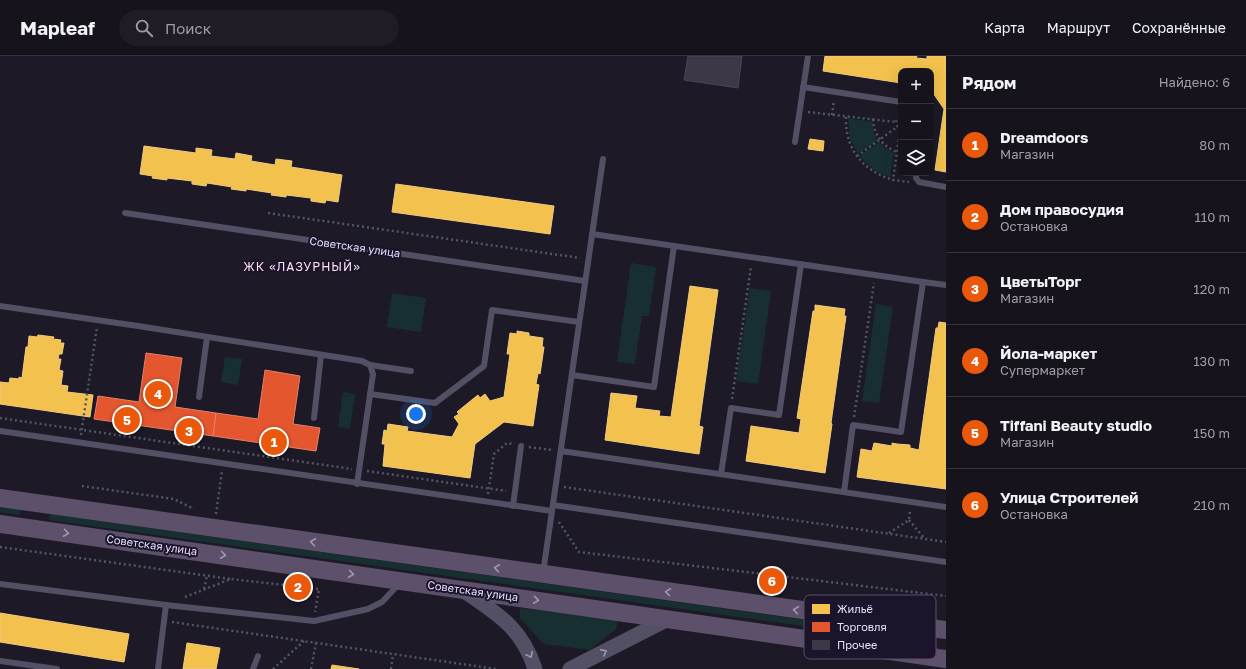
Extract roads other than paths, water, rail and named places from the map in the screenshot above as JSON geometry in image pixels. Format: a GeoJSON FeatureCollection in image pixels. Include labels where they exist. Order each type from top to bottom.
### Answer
{"type":"FeatureCollection","features":[{"type":"Feature","properties":{"kind":"main road"},"geometry":{"type":"LineString","coordinates":[[0,498],[804,610]]}},
{"type":"Feature","properties":{"kind":"main road"},"geometry":{"type":"LineString","coordinates":[[37,529],[41,504]]}},
{"type":"Feature","properties":{"kind":"main road","name":"Советская улица"},"geometry":{"type":"LineString","coordinates":[[0,524],[804,639]]}},
{"type":"Feature","properties":{"kind":"main road"},"geometry":{"type":"LineString","coordinates":[[936,629],[946,630]]}},
{"type":"Feature","properties":{"kind":"main road","name":"Советская улица"},"geometry":{"type":"LineString","coordinates":[[936,658],[946,659]]}},
{"type":"Feature","properties":{"kind":"street"},"geometry":{"type":"LineString","coordinates":[[464,590],[500,615],[520,636],[532,658],[535,669]]}},
{"type":"Feature","properties":{"kind":"street"},"geometry":{"type":"LineString","coordinates":[[570,669],[668,619]]}},
{"type":"Feature","properties":{"kind":"lane"},"geometry":{"type":"LineString","coordinates":[[795,142],[808,56]]}},
{"type":"Feature","properties":{"kind":"lane"},"geometry":{"type":"LineString","coordinates":[[803,88],[898,102]]}},
{"type":"Feature","properties":{"kind":"lane"},"geometry":{"type":"LineString","coordinates":[[543,574],[603,159]]}},
{"type":"Feature","properties":{"kind":"lane"},"geometry":{"type":"LineString","coordinates":[[916,176],[917,181],[922,183],[946,187]]}},
{"type":"Feature","properties":{"kind":"lane","name":"Советская улица"},"geometry":{"type":"LineString","coordinates":[[125,213],[586,281]]}},
{"type":"Feature","properties":{"kind":"lane"},"geometry":{"type":"LineString","coordinates":[[592,234],[946,285]]}},
{"type":"Feature","properties":{"kind":"lane"},"geometry":{"type":"LineString","coordinates":[[572,375],[654,387],[674,246]]}},
{"type":"Feature","properties":{"kind":"lane"},"geometry":{"type":"LineString","coordinates":[[721,474],[731,408],[779,414],[801,264]]}},
{"type":"Feature","properties":{"kind":"lane"},"geometry":{"type":"LineString","coordinates":[[844,492],[853,425],[901,432],[923,282]]}},
{"type":"Feature","properties":{"kind":"lane"},"geometry":{"type":"LineString","coordinates":[[0,306],[362,361],[370,365],[412,371]]}},
{"type":"Feature","properties":{"kind":"lane"},"geometry":{"type":"LineString","coordinates":[[370,394],[435,403],[484,366],[492,310],[580,322]]}},
{"type":"Feature","properties":{"kind":"lane"},"geometry":{"type":"LineString","coordinates":[[198,397],[207,337]]}},
{"type":"Feature","properties":{"kind":"lane"},"geometry":{"type":"LineString","coordinates":[[314,418],[321,355]]}},
{"type":"Feature","properties":{"kind":"lane"},"geometry":{"type":"LineString","coordinates":[[357,484],[373,374],[370,365]]}},
{"type":"Feature","properties":{"kind":"lane"},"geometry":{"type":"LineString","coordinates":[[0,432],[513,506],[553,508],[946,562]]}},
{"type":"Feature","properties":{"kind":"lane"},"geometry":{"type":"LineString","coordinates":[[513,506],[521,446]]}},
{"type":"Feature","properties":{"kind":"lane"},"geometry":{"type":"LineString","coordinates":[[561,451],[946,506]]}},
{"type":"Feature","properties":{"kind":"lane"},"geometry":{"type":"LineString","coordinates":[[0,584],[166,605],[314,621],[368,609],[382,602],[401,581]]}},
{"type":"Feature","properties":{"kind":"lane"},"geometry":{"type":"LineString","coordinates":[[158,669],[166,605]]}},
{"type":"Feature","properties":{"kind":"lane"},"geometry":{"type":"LineString","coordinates":[[253,669],[258,656]]}},
{"type":"Feature","properties":{"kind":"lane"},"geometry":{"type":"LineString","coordinates":[[0,661],[57,669]]}},
{"type":"Feature","properties":{"kind":"place","name":"Йола-маркет"},"geometry":{"type":"Point","coordinates":[158,394]}},
{"type":"Feature","properties":{"kind":"place","name":"Tiffani Beauty studio"},"geometry":{"type":"Point","coordinates":[127,420]}},
{"type":"Feature","properties":{"kind":"place","name":"ЦветыТорг"},"geometry":{"type":"Point","coordinates":[189,431]}},
{"type":"Feature","properties":{"kind":"place","name":"Dreamdoors"},"geometry":{"type":"Point","coordinates":[274,442]}},
{"type":"Feature","properties":{"kind":"place","name":"Улица Строителей"},"geometry":{"type":"Point","coordinates":[772,581]}},
{"type":"Feature","properties":{"kind":"place","name":"Дом правосудия"},"geometry":{"type":"Point","coordinates":[298,587]}},
{"type":"Feature","properties":{"kind":"district","name":"ЖК «ЛАЗУРНЫЙ»"},"geometry":{"type":"Point","coordinates":[302,267]}}]}
